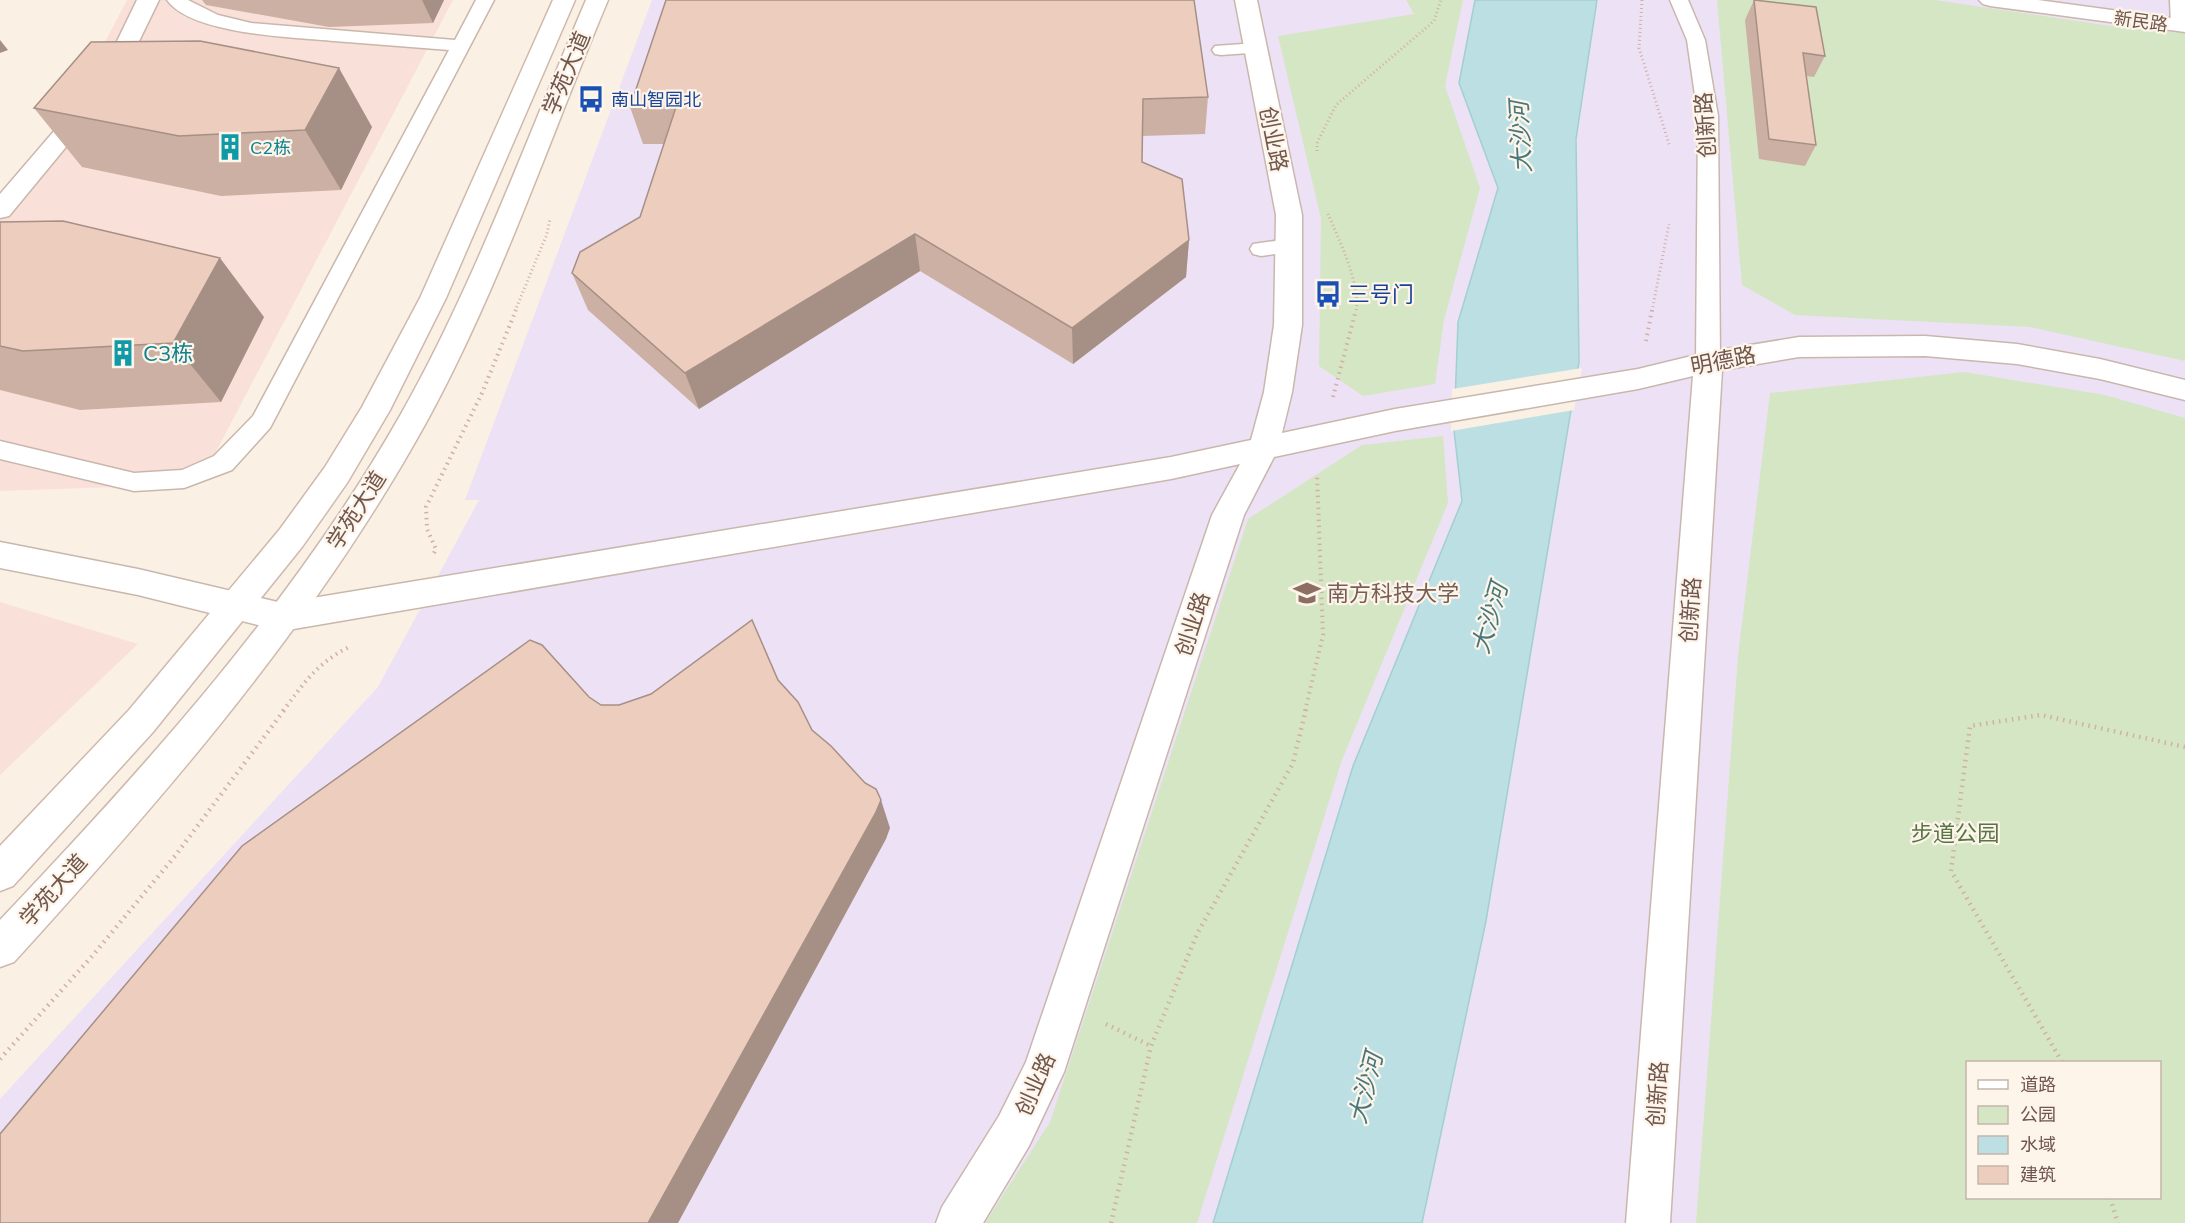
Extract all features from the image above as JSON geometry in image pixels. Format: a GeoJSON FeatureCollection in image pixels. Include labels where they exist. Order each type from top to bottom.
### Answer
{"type":"FeatureCollection","features":[{"type":"Feature","properties":{"kind":"street"},"geometry":{"type":"LineString","coordinates":[[0,210],[81,114],[117,64],[148,0]]}},
{"type":"Feature","properties":{"kind":"street","name":"学苑大道"},"geometry":{"type":"LineString","coordinates":[[0,873],[141,721],[291,538],[336,475],[397,370],[433,298],[564,0]]}},
{"type":"Feature","properties":{"kind":"street","name":"学苑大道"},"geometry":{"type":"LineString","coordinates":[[0,948],[124,811],[207,713],[282,617],[376,482],[443,362],[473,298],[597,0]]}},
{"type":"Feature","properties":{"kind":"street","name":"创业路"},"geometry":{"type":"LineString","coordinates":[[958,1223],[1019,1121],[1043,1072],[1228,515],[1264,447],[1278,392],[1288,326],[1289,215],[1246,0]]}},
{"type":"Feature","properties":{"kind":"street","name":"新民路"},"geometry":{"type":"LineString","coordinates":[[1990,0],[2182,26]]}},
{"type":"Feature","properties":{"kind":"street","name":"明德路"},"geometry":{"type":"LineString","coordinates":[[282,617],[1171,468],[1395,420],[1638,379],[1708,362],[1799,346],[1925,346],[2018,354],[2100,369],[2185,390]]}},
{"type":"Feature","properties":{"kind":"street","name":"创新路"},"geometry":{"type":"LineString","coordinates":[[1648,1223],[1708,362]]}},
{"type":"Feature","properties":{"kind":"street"},"geometry":{"type":"LineString","coordinates":[[0,555],[138,582],[282,617]]}},
{"type":"Feature","properties":{"kind":"lane"},"geometry":{"type":"LineString","coordinates":[[176,0],[188,9],[222,22],[258,29],[461,46]]}},
{"type":"Feature","properties":{"kind":"lane"},"geometry":{"type":"LineString","coordinates":[[0,450],[134,482],[184,479],[223,463],[262,422],[485,0]]}},
{"type":"Feature","properties":{"kind":"lane","name":"创新路"},"geometry":{"type":"LineString","coordinates":[[1678,0],[1696,40],[1708,116],[1708,362]]}},
{"type":"Feature","properties":{"kind":"lane"},"geometry":{"type":"LineString","coordinates":[[2179,0],[2182,26]]}},
{"type":"Feature","properties":{"kind":"lane"},"geometry":{"type":"LineString","coordinates":[[1221,50],[1257,48]]}},
{"type":"Feature","properties":{"kind":"lane"},"geometry":{"type":"LineString","coordinates":[[1261,249],[1289,246]]}},
{"type":"Feature","properties":{"kind":"path"},"geometry":{"type":"LineString","coordinates":[[1318,155],[1317,143],[1336,105],[1434,21],[1441,0]]}},
{"type":"Feature","properties":{"kind":"path"},"geometry":{"type":"LineString","coordinates":[[1642,0],[1639,48],[1672,154]]}},
{"type":"Feature","properties":{"kind":"path"},"geometry":{"type":"LineString","coordinates":[[1111,1223],[1151,1046],[1197,934],[1293,763],[1323,635],[1316,493],[1321,435],[1343,364],[1358,302],[1344,251],[1327,212]]}},
{"type":"Feature","properties":{"kind":"path"},"geometry":{"type":"LineString","coordinates":[[1638,379],[1670,221]]}},
{"type":"Feature","properties":{"kind":"path"},"geometry":{"type":"LineString","coordinates":[[0,1059],[94,954],[175,856],[313,671],[333,655],[355,644]]}},
{"type":"Feature","properties":{"kind":"path"},"geometry":{"type":"LineString","coordinates":[[2061,1061],[1951,871],[1970,726],[2041,716],[2185,747]]}},
{"type":"Feature","properties":{"kind":"path"},"geometry":{"type":"LineString","coordinates":[[1067,1005],[1151,1046]]}},
{"type":"Feature","properties":{"kind":"path"},"geometry":{"type":"LineString","coordinates":[[2111,1199],[2118,1223]]}},
{"type":"Feature","properties":{"kind":"shaded area"},"geometry":{"type":"Polygon","coordinates":[[[127,0],[453,0],[199,484],[0,491],[0,197],[63,122],[127,0]]]}},
{"type":"Feature","properties":{"kind":"shaded area","name":"南方科技大学"},"geometry":{"type":"Polygon","coordinates":[[[652,0],[2185,0],[2185,1223],[0,1223],[0,1099],[378,687],[479,500],[465,500],[652,0]]]}},
{"type":"Feature","properties":{"kind":"shaded area"},"geometry":{"type":"Polygon","coordinates":[[[0,602],[138,644],[0,775],[0,602]]]}},
{"type":"Feature","properties":{"kind":"green space"},"geometry":{"type":"Polygon","coordinates":[[[1406,0],[1463,0],[1445,86],[1480,188],[1444,320],[1435,384],[1363,396],[1319,366],[1321,219],[1278,36],[1414,14],[1406,0]]]}},
{"type":"Feature","properties":{"kind":"green space"},"geometry":{"type":"Polygon","coordinates":[[[1717,0],[1935,0],[2124,28],[2185,33],[2185,361],[2030,327],[1795,315],[1742,285],[1717,0]]]}},
{"type":"Feature","properties":{"kind":"green space","name":"步道公园"},"geometry":{"type":"Polygon","coordinates":[[[1964,372],[2105,395],[2185,418],[2185,1223],[1696,1223],[1738,656],[1770,393],[1964,372]]]}},
{"type":"Feature","properties":{"kind":"green space"},"geometry":{"type":"Polygon","coordinates":[[[1443,436],[1448,503],[1342,760],[1197,1223],[985,1223],[1050,1122],[1248,519],[1362,445],[1443,436]]]}},
{"type":"Feature","properties":{"kind":"water","name":"大沙河"},"geometry":{"type":"Polygon","coordinates":[[[1475,0],[1597,0],[1576,139],[1579,362],[1486,921],[1422,1223],[1213,1223],[1353,766],[1462,501],[1454,430],[1458,322],[1498,188],[1459,83],[1475,0]]]}},
{"type":"Feature","properties":{"kind":"pier"},"geometry":{"type":"Polygon","coordinates":[[[1582,368],[1574,410],[1451,431],[1452,389],[1582,368]]]}},
{"type":"Feature","properties":{"kind":"building"},"geometry":{"type":"Polygon","coordinates":[[[666,0],[1194,0],[1208,97],[1143,99],[1142,162],[1182,179],[1189,240],[1072,328],[915,234],[685,373],[572,273],[580,252],[640,217],[676,107],[630,107],[666,0]]]}},
{"type":"Feature","properties":{"kind":"building"},"geometry":{"type":"Polygon","coordinates":[[[1754,0],[1816,7],[1825,56],[1803,53],[1816,145],[1769,139],[1754,0]]]}},
{"type":"Feature","properties":{"kind":"building"},"geometry":{"type":"Polygon","coordinates":[[[200,41],[339,68],[305,130],[179,136],[34,108],[91,42],[200,41]]]}},
{"type":"Feature","properties":{"kind":"building"},"geometry":{"type":"Polygon","coordinates":[[[63,221],[220,258],[173,343],[23,351],[0,346],[0,222],[63,221]]]}},
{"type":"Feature","properties":{"kind":"building"},"geometry":{"type":"Polygon","coordinates":[[[752,620],[778,680],[798,702],[812,730],[831,746],[865,783],[876,789],[881,800],[648,1223],[0,1223],[0,1134],[242,846],[530,640],[542,645],[589,697],[601,705],[619,705],[651,694],[752,620]]]}},
{"type":"Feature","properties":{"kind":"place","name":"南山智园北"},"geometry":{"type":"Point","coordinates":[591,99]}},
{"type":"Feature","properties":{"kind":"place","name":"C2栋"},"geometry":{"type":"Point","coordinates":[230,147]}},
{"type":"Feature","properties":{"kind":"place","name":"三号门"},"geometry":{"type":"Point","coordinates":[1328,294]}},
{"type":"Feature","properties":{"kind":"place","name":"C3栋"},"geometry":{"type":"Point","coordinates":[123,353]}},
{"type":"Feature","properties":{"kind":"place","name":"南方科技大学"},"geometry":{"type":"Point","coordinates":[1307,593]}}]}
